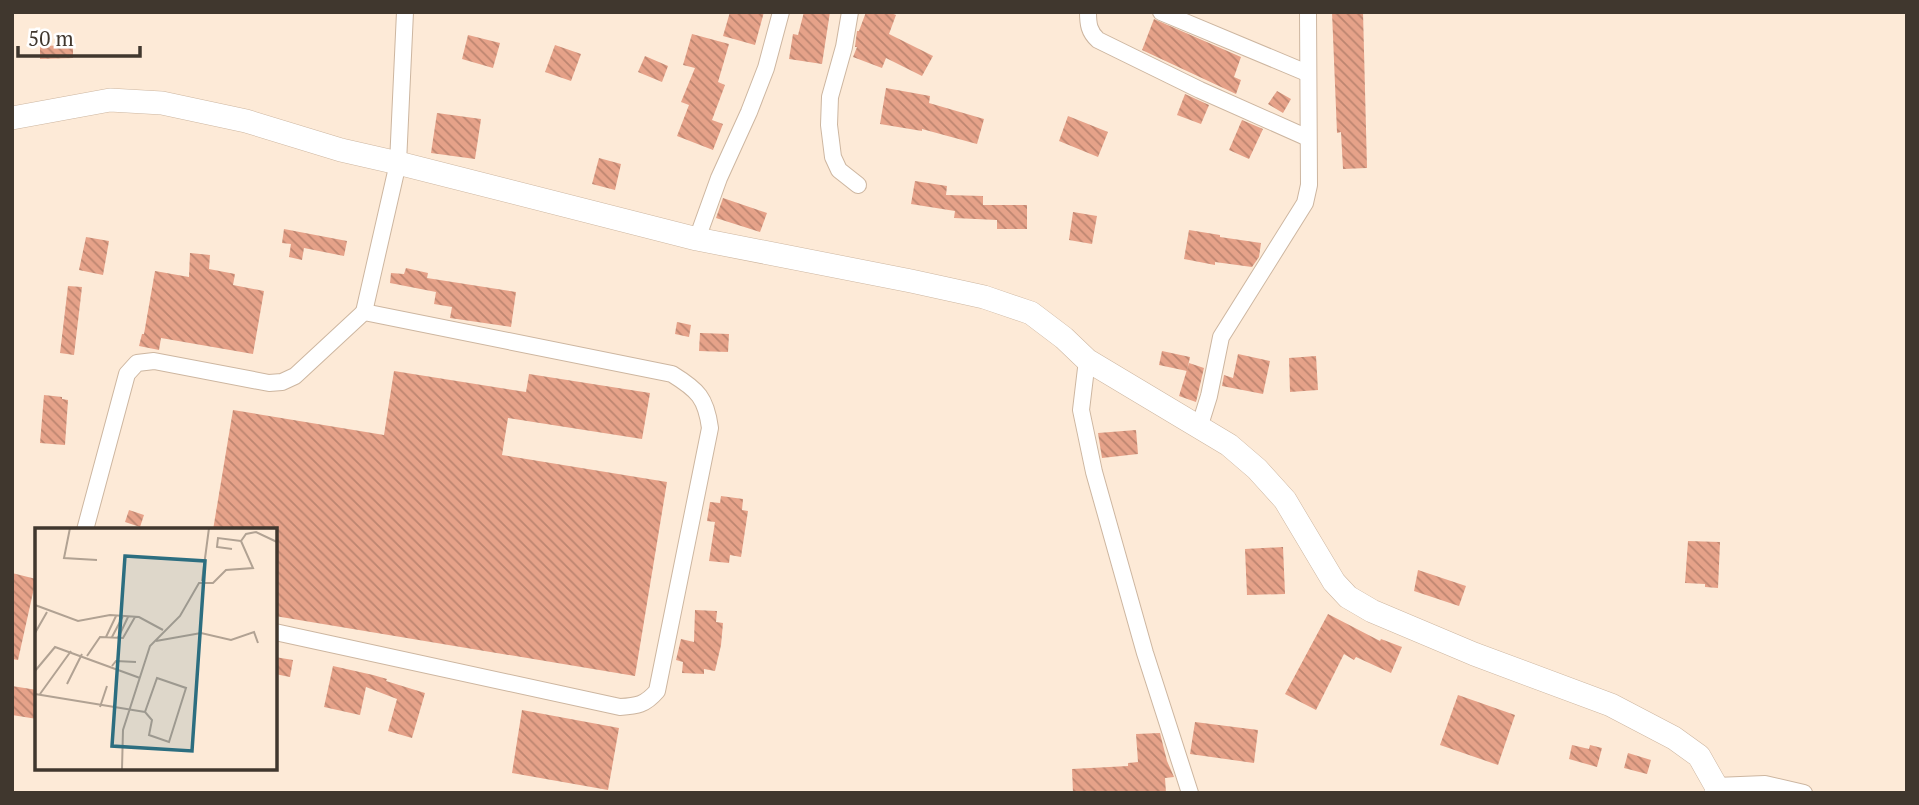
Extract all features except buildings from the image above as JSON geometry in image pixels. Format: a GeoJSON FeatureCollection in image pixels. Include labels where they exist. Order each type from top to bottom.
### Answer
{"type":"FeatureCollection","features":[{"type":"Feature","properties":{"kind":"main road"},"geometry":{"type":"LineString","coordinates":[[12,118],[110,100],[162,103],[246,121],[341,150],[697,239],[984,297],[1031,313],[1087,360],[1229,445],[1257,469],[1285,500],[1334,582],[1348,597],[1372,611],[1474,654],[1611,705],[1674,738],[1699,756],[1716,789]]}},
{"type":"Feature","properties":{"kind":"street"},"geometry":{"type":"LineString","coordinates":[[86,528],[127,374],[136,363],[154,361],[269,383],[282,382],[295,376],[364,312],[398,163],[405,12]]}},
{"type":"Feature","properties":{"kind":"street"},"geometry":{"type":"LineString","coordinates":[[697,239],[719,178],[766,68],[781,12]]}},
{"type":"Feature","properties":{"kind":"street"},"geometry":{"type":"LineString","coordinates":[[850,12],[844,47],[830,97],[829,125],[833,157],[839,170],[858,185]]}},
{"type":"Feature","properties":{"kind":"street"},"geometry":{"type":"LineString","coordinates":[[1088,12],[1091,35],[1098,40],[1200,90],[1308,138]]}},
{"type":"Feature","properties":{"kind":"street"},"geometry":{"type":"LineString","coordinates":[[1161,12],[1307,73]]}},
{"type":"Feature","properties":{"kind":"street"},"geometry":{"type":"LineString","coordinates":[[1199,428],[1222,337],[1304,203],[1309,185],[1306,13]]}},
{"type":"Feature","properties":{"kind":"street"},"geometry":{"type":"LineString","coordinates":[[276,632],[620,707],[636,706],[649,700],[657,691],[710,428],[707,408],[692,386],[672,374],[364,312]]}},
{"type":"Feature","properties":{"kind":"street"},"geometry":{"type":"LineString","coordinates":[[1087,360],[1081,410],[1094,472],[1149,665],[1190,793]]}},
{"type":"Feature","properties":{"kind":"street"},"geometry":{"type":"LineString","coordinates":[[1716,789],[1765,784],[1804,793]]}}]}
